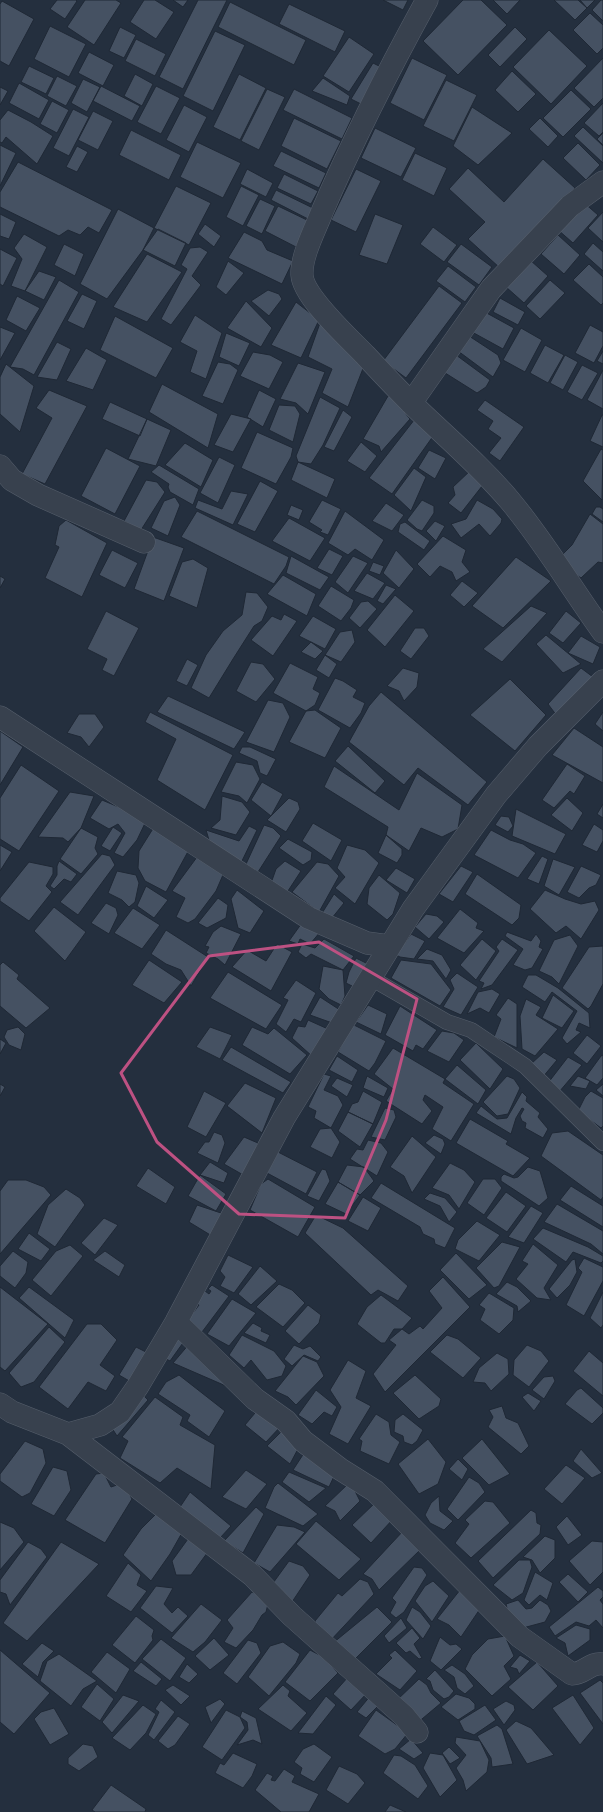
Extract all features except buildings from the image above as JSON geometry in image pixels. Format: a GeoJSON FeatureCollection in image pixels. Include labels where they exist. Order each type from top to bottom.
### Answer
{"type":"FeatureCollection","features":[{"type":"Feature","properties":{"kind":"street"},"geometry":{"type":"LineString","coordinates":[[428,0],[372,104],[338,178],[309,246],[302,274],[304,286],[325,313],[411,403],[487,474],[512,502],[544,545],[603,632]]}},
{"type":"Feature","properties":{"kind":"street"},"geometry":{"type":"LineString","coordinates":[[411,403],[491,289],[570,206],[603,182]]}},
{"type":"Feature","properties":{"kind":"street"},"geometry":{"type":"LineString","coordinates":[[0,466],[12,480],[38,496],[144,542]]}},
{"type":"Feature","properties":{"kind":"street"},"geometry":{"type":"LineString","coordinates":[[68,1434],[100,1425],[120,1412],[138,1386],[176,1322],[284,1118],[389,946],[454,852],[496,795],[538,746],[603,681]]}},
{"type":"Feature","properties":{"kind":"street"},"geometry":{"type":"LineString","coordinates":[[0,717],[310,918],[367,943],[389,946]]}},
{"type":"Feature","properties":{"kind":"street"},"geometry":{"type":"LineString","coordinates":[[176,1322],[255,1399],[286,1421],[303,1441],[340,1469],[376,1491],[520,1637],[572,1674],[579,1674],[594,1664],[603,1664]]}},
{"type":"Feature","properties":{"kind":"street"},"geometry":{"type":"LineString","coordinates":[[0,1404],[12,1412],[68,1434],[252,1575],[292,1616],[404,1716],[417,1732]]}},
{"type":"Feature","properties":{"kind":"lane"},"geometry":{"type":"LineString","coordinates":[[370,977],[447,1022],[470,1030],[525,1066],[603,1143]]}},
{"type":"Feature","properties":{"kind":"highlighted area"},"geometry":{"type":"Polygon","coordinates":[[[319,942],[417,999],[386,1120],[345,1218],[239,1214],[157,1142],[121,1073],[209,956],[319,942]]]}}]}
